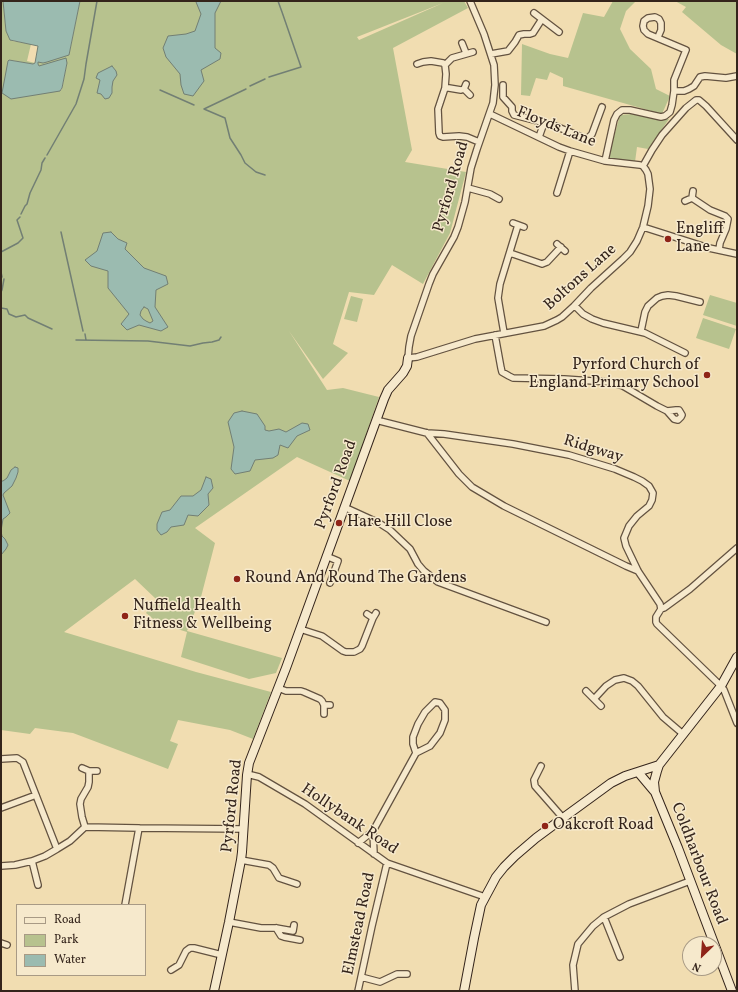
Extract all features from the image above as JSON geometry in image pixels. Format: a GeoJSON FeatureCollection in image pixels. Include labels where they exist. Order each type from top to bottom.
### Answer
{"type":"FeatureCollection","features":[{"type":"Feature","properties":{"kind":"street","name":"Pyrford Road"},"geometry":{"type":"LineString","coordinates":[[214,991],[241,860],[246,775],[249,763],[300,629],[376,420],[388,390],[403,373],[407,366],[409,346],[425,294],[433,274],[458,227],[468,188],[471,168],[493,103],[495,72],[491,54],[470,1]]}},
{"type":"Feature","properties":{"kind":"street"},"geometry":{"type":"LineString","coordinates":[[534,13],[558,32]]}},
{"type":"Feature","properties":{"kind":"street"},"geometry":{"type":"LineString","coordinates":[[491,54],[508,51],[519,35],[533,33],[542,19]]}},
{"type":"Feature","properties":{"kind":"street"},"geometry":{"type":"LineString","coordinates":[[605,161],[614,120],[622,110],[630,110],[661,117],[670,112],[674,90],[674,80],[686,50],[658,37]]}},
{"type":"Feature","properties":{"kind":"street"},"geometry":{"type":"LineString","coordinates":[[462,43],[466,54]]}},
{"type":"Feature","properties":{"kind":"street"},"geometry":{"type":"LineString","coordinates":[[445,65],[452,58],[473,52]]}},
{"type":"Feature","properties":{"kind":"street"},"geometry":{"type":"LineString","coordinates":[[420,62],[431,61],[443,63],[445,65]]}},
{"type":"Feature","properties":{"kind":"street"},"geometry":{"type":"LineString","coordinates":[[445,65],[445,88],[438,109],[440,136],[467,137],[479,142]]}},
{"type":"Feature","properties":{"kind":"street"},"geometry":{"type":"LineString","coordinates":[[674,90],[689,90],[694,86],[700,77],[726,78],[737,76]]}},
{"type":"Feature","properties":{"kind":"street"},"geometry":{"type":"LineString","coordinates":[[503,85],[503,97],[512,106],[513,114],[553,125],[584,138],[588,138],[592,134],[602,107]]}},
{"type":"Feature","properties":{"kind":"street"},"geometry":{"type":"LineString","coordinates":[[445,88],[460,90],[465,87],[470,95]]}},
{"type":"Feature","properties":{"kind":"street"},"geometry":{"type":"LineString","coordinates":[[640,166],[662,135],[686,108],[696,100],[699,100],[706,106],[737,140]]}},
{"type":"Feature","properties":{"kind":"street","name":"Floyds Lane"},"geometry":{"type":"LineString","coordinates":[[490,114],[570,151],[605,161],[640,166]]}},
{"type":"Feature","properties":{"kind":"street"},"geometry":{"type":"LineString","coordinates":[[539,137],[544,123]]}},
{"type":"Feature","properties":{"kind":"street"},"geometry":{"type":"LineString","coordinates":[[557,192],[570,151]]}},
{"type":"Feature","properties":{"kind":"street","name":"Boltons Lane"},"geometry":{"type":"LineString","coordinates":[[408,358],[417,357],[475,339],[544,326],[562,317],[630,252],[637,241],[643,227],[650,189],[648,174],[646,170],[640,166]]}},
{"type":"Feature","properties":{"kind":"street"},"geometry":{"type":"LineString","coordinates":[[468,188],[490,194],[499,200]]}},
{"type":"Feature","properties":{"kind":"street"},"geometry":{"type":"LineString","coordinates":[[692,198],[693,191]]}},
{"type":"Feature","properties":{"kind":"street"},"geometry":{"type":"LineString","coordinates":[[692,198],[710,210],[725,216],[728,219],[718,250]]}},
{"type":"Feature","properties":{"kind":"street"},"geometry":{"type":"LineString","coordinates":[[685,201],[692,198]]}},
{"type":"Feature","properties":{"kind":"street"},"geometry":{"type":"LineString","coordinates":[[504,333],[498,298],[500,284],[518,225]]}},
{"type":"Feature","properties":{"kind":"street"},"geometry":{"type":"LineString","coordinates":[[643,227],[689,242],[737,254]]}},
{"type":"Feature","properties":{"kind":"street"},"geometry":{"type":"LineString","coordinates":[[510,253],[542,264],[547,262],[561,247]]}},
{"type":"Feature","properties":{"kind":"street"},"geometry":{"type":"LineString","coordinates":[[641,332],[645,312],[648,306],[657,298],[668,295],[695,302]]}},
{"type":"Feature","properties":{"kind":"street"},"geometry":{"type":"LineString","coordinates":[[575,306],[583,314],[592,319],[641,332],[681,352]]}},
{"type":"Feature","properties":{"kind":"street"},"geometry":{"type":"LineString","coordinates":[[495,335],[502,372],[508,376],[513,378],[608,382],[624,386],[667,411]]}},
{"type":"Feature","properties":{"kind":"street","name":"Ridgway"},"geometry":{"type":"LineString","coordinates":[[376,420],[427,433],[513,444],[569,455],[615,469],[646,483],[653,493],[652,500],[648,506],[631,522],[624,538],[626,546],[638,571],[659,602],[661,609]]}},
{"type":"Feature","properties":{"kind":"street"},"geometry":{"type":"LineString","coordinates":[[427,433],[465,481],[475,490],[504,506],[638,571]]}},
{"type":"Feature","properties":{"kind":"street"},"geometry":{"type":"LineString","coordinates":[[344,507],[379,523],[390,530],[410,549],[418,564],[424,571],[438,582],[546,622]]}},
{"type":"Feature","properties":{"kind":"street"},"geometry":{"type":"LineString","coordinates":[[737,548],[690,589],[661,609],[656,617],[656,622],[659,626],[721,686],[737,723]]}},
{"type":"Feature","properties":{"kind":"street"},"geometry":{"type":"LineString","coordinates":[[326,556],[338,561],[330,583]]}},
{"type":"Feature","properties":{"kind":"street"},"geometry":{"type":"LineString","coordinates":[[300,629],[322,636],[343,651],[354,652],[362,646],[375,616],[367,614]]}},
{"type":"Feature","properties":{"kind":"street","name":"Coldharbour Road"},"geometry":{"type":"LineString","coordinates":[[732,991],[655,792],[654,782],[659,765],[721,686],[737,657]]}},
{"type":"Feature","properties":{"kind":"street"},"geometry":{"type":"LineString","coordinates":[[594,699],[606,686],[615,680],[624,678],[632,681],[638,686],[663,717],[683,734]]}},
{"type":"Feature","properties":{"kind":"street"},"geometry":{"type":"LineString","coordinates":[[278,688],[286,691],[301,691],[320,699],[327,705],[324,714]]}},
{"type":"Feature","properties":{"kind":"street"},"geometry":{"type":"LineString","coordinates":[[586,691],[601,706]]}},
{"type":"Feature","properties":{"kind":"street"},"geometry":{"type":"LineString","coordinates":[[358,842],[373,831],[416,753],[430,746],[440,733],[445,720],[446,710],[440,703],[435,702],[425,712],[418,724],[413,737],[413,744],[416,753]]}},
{"type":"Feature","properties":{"kind":"street"},"geometry":{"type":"LineString","coordinates":[[1,759],[17,758],[23,762],[57,850]]}},
{"type":"Feature","properties":{"kind":"street"},"geometry":{"type":"LineString","coordinates":[[464,991],[477,919],[481,905],[496,877],[504,867],[515,856],[563,818],[611,783],[625,776],[659,765]]}},
{"type":"Feature","properties":{"kind":"street"},"geometry":{"type":"LineString","coordinates":[[541,766],[534,780],[535,786],[563,818]]}},
{"type":"Feature","properties":{"kind":"street"},"geometry":{"type":"LineString","coordinates":[[82,768],[89,771],[96,771]]}},
{"type":"Feature","properties":{"kind":"street"},"geometry":{"type":"LineString","coordinates":[[85,827],[80,804],[81,799],[88,787],[89,771]]}},
{"type":"Feature","properties":{"kind":"street","name":"Coldharbour Road"},"geometry":{"type":"LineString","coordinates":[[638,772],[655,792]]}},
{"type":"Feature","properties":{"kind":"street","name":"Hollybank Road"},"geometry":{"type":"LineString","coordinates":[[246,775],[259,777],[305,804],[387,864],[485,897]]}},
{"type":"Feature","properties":{"kind":"street"},"geometry":{"type":"LineString","coordinates":[[1,808],[36,795]]}},
{"type":"Feature","properties":{"kind":"street"},"geometry":{"type":"LineString","coordinates":[[1,866],[15,865],[45,856],[70,841],[85,827],[243,830]]}},
{"type":"Feature","properties":{"kind":"street"},"geometry":{"type":"LineString","coordinates":[[125,904],[139,828]]}},
{"type":"Feature","properties":{"kind":"street"},"geometry":{"type":"LineString","coordinates":[[373,831],[374,854]]}},
{"type":"Feature","properties":{"kind":"street"},"geometry":{"type":"LineString","coordinates":[[241,860],[269,865],[273,868],[279,878],[295,881]]}},
{"type":"Feature","properties":{"kind":"street"},"geometry":{"type":"LineString","coordinates":[[32,861],[38,885]]}},
{"type":"Feature","properties":{"kind":"street","name":"Elmstead Road"},"geometry":{"type":"LineString","coordinates":[[358,991],[387,864]]}},
{"type":"Feature","properties":{"kind":"street"},"geometry":{"type":"LineString","coordinates":[[575,991],[573,965],[578,944],[593,926],[604,917],[629,904],[690,881]]}},
{"type":"Feature","properties":{"kind":"street"},"geometry":{"type":"LineString","coordinates":[[604,917],[620,957]]}},
{"type":"Feature","properties":{"kind":"street"},"geometry":{"type":"LineString","coordinates":[[229,922],[261,928],[276,928],[293,931],[294,925]]}},
{"type":"Feature","properties":{"kind":"street"},"geometry":{"type":"LineString","coordinates":[[276,928],[284,937],[300,940]]}},
{"type":"Feature","properties":{"kind":"street"},"geometry":{"type":"LineString","coordinates":[[1,943],[8,945]]}},
{"type":"Feature","properties":{"kind":"street"},"geometry":{"type":"LineString","coordinates":[[175,970],[186,951],[190,948],[222,955]]}},
{"type":"Feature","properties":{"kind":"street"},"geometry":{"type":"LineString","coordinates":[[361,977],[380,982],[396,974],[407,974]]}},
{"type":"Feature","properties":{"kind":"green space"},"geometry":{"type":"Polygon","coordinates":[[[1,1],[3,1],[6,31],[12,41],[31,44],[27,61],[35,63],[33,64],[10,60],[60,91],[62,89],[67,63],[39,66],[38,62],[69,55],[80,1],[464,1],[468,8],[393,48],[412,150],[405,162],[466,172],[450,233],[423,284],[392,265],[374,295],[349,292],[333,344],[348,353],[323,379],[289,331],[327,390],[343,388],[379,397],[350,481],[297,457],[195,528],[215,543],[201,597],[187,631],[282,658],[276,673],[249,679],[181,657],[187,632],[158,623],[146,613],[156,599],[135,579],[64,632],[196,672],[271,692],[253,739],[230,730],[178,720],[170,741],[178,744],[168,769],[73,733],[35,728],[30,734],[1,730],[1,1]],[[443,3],[357,37],[359,40],[443,3]]]}},
{"type":"Feature","properties":{"kind":"green space"},"geometry":{"type":"Polygon","coordinates":[[[613,1],[636,1],[626,11],[620,29],[630,49],[651,69],[656,89],[670,96],[662,114],[563,86],[563,78],[550,72],[547,80],[536,78],[530,96],[521,95],[522,44],[550,54],[568,58],[583,13],[604,17],[613,1]]]}},
{"type":"Feature","properties":{"kind":"green space"},"geometry":{"type":"Polygon","coordinates":[[[675,1],[737,1],[737,54],[721,45],[682,12],[686,7],[675,1]]]}},
{"type":"Feature","properties":{"kind":"green space"},"geometry":{"type":"Polygon","coordinates":[[[631,114],[669,119],[648,149],[637,147],[635,162],[608,158],[620,115],[631,114]]]}},
{"type":"Feature","properties":{"kind":"green space"},"geometry":{"type":"Polygon","coordinates":[[[710,295],[737,303],[737,326],[703,315],[710,295]]]}},
{"type":"Feature","properties":{"kind":"green space"},"geometry":{"type":"Polygon","coordinates":[[[351,296],[363,299],[357,322],[344,319],[351,296]]]}},
{"type":"Feature","properties":{"kind":"green space"},"geometry":{"type":"Polygon","coordinates":[[[703,318],[736,329],[729,349],[696,338],[703,318]]]}},
{"type":"Feature","properties":{"kind":"water"},"geometry":{"type":"Polygon","coordinates":[[[3,1],[80,1],[69,55],[43,63],[38,62],[39,66],[66,58],[67,63],[62,88],[60,91],[11,99],[2,93],[8,61],[35,63],[38,46],[10,40],[6,31],[3,1]]]}},
{"type":"Feature","properties":{"kind":"water"},"geometry":{"type":"Polygon","coordinates":[[[221,1],[215,13],[215,48],[221,53],[220,59],[201,70],[204,81],[193,96],[184,94],[180,74],[166,57],[163,48],[168,36],[186,34],[195,31],[201,14],[196,2],[221,1]]]}},
{"type":"Feature","properties":{"kind":"water"},"geometry":{"type":"Polygon","coordinates":[[[112,66],[117,75],[113,81],[112,93],[109,98],[105,99],[101,94],[97,93],[100,80],[96,78],[98,73],[112,66]]]}},
{"type":"Feature","properties":{"kind":"water"},"geometry":{"type":"Polygon","coordinates":[[[111,232],[118,239],[127,243],[125,249],[144,268],[166,276],[168,284],[156,290],[155,307],[168,327],[161,331],[139,325],[127,330],[121,324],[129,314],[108,288],[108,271],[91,266],[85,260],[97,251],[103,233],[111,232]],[[144,307],[140,315],[143,319],[150,323],[153,321],[148,309],[144,307]]]}},
{"type":"Feature","properties":{"kind":"water"},"geometry":{"type":"Polygon","coordinates":[[[242,411],[257,414],[265,426],[265,430],[269,431],[279,429],[286,432],[302,423],[308,424],[310,430],[297,436],[288,448],[280,445],[278,455],[273,458],[255,460],[250,471],[235,474],[231,469],[234,447],[228,422],[234,413],[242,411]]]}},
{"type":"Feature","properties":{"kind":"water"},"geometry":{"type":"Polygon","coordinates":[[[15,467],[18,468],[16,478],[12,486],[3,495],[10,513],[3,519],[1,531],[1,481],[7,478],[11,470],[15,467]]]}},
{"type":"Feature","properties":{"kind":"water"},"geometry":{"type":"Polygon","coordinates":[[[206,477],[211,479],[213,488],[208,494],[209,505],[198,516],[188,515],[184,525],[171,527],[167,532],[161,535],[157,530],[157,524],[162,512],[170,510],[181,496],[193,496],[201,490],[206,477]]]}},
{"type":"Feature","properties":{"kind":"water"},"geometry":{"type":"Polygon","coordinates":[[[1,531],[2,536],[8,545],[1,555],[1,531]]]}},
{"type":"Feature","properties":{"kind":"waterway"},"geometry":{"type":"LineString","coordinates":[[47,155],[76,104],[84,79],[97,1]]}},
{"type":"Feature","properties":{"kind":"waterway"},"geometry":{"type":"LineString","coordinates":[[269,77],[301,67],[278,1]]}},
{"type":"Feature","properties":{"kind":"waterway"},"geometry":{"type":"LineString","coordinates":[[250,86],[265,79]]}},
{"type":"Feature","properties":{"kind":"waterway"},"geometry":{"type":"LineString","coordinates":[[204,109],[246,89]]}},
{"type":"Feature","properties":{"kind":"waterway"},"geometry":{"type":"LineString","coordinates":[[160,90],[194,105]]}},
{"type":"Feature","properties":{"kind":"waterway"},"geometry":{"type":"LineString","coordinates":[[204,109],[225,118],[230,138],[245,163],[256,172],[265,175]]}},
{"type":"Feature","properties":{"kind":"waterway"},"geometry":{"type":"LineString","coordinates":[[21,214],[27,204],[30,193],[45,158]]}},
{"type":"Feature","properties":{"kind":"waterway"},"geometry":{"type":"LineString","coordinates":[[1,252],[18,243],[23,238],[17,220],[20,217]]}},
{"type":"Feature","properties":{"kind":"waterway"},"geometry":{"type":"LineString","coordinates":[[61,232],[83,331]]}},
{"type":"Feature","properties":{"kind":"waterway"},"geometry":{"type":"LineString","coordinates":[[1,272],[2,277]]}},
{"type":"Feature","properties":{"kind":"waterway"},"geometry":{"type":"LineString","coordinates":[[1,292],[4,279]]}},
{"type":"Feature","properties":{"kind":"waterway"},"geometry":{"type":"LineString","coordinates":[[1,308],[7,309],[9,314],[16,317],[25,315],[28,318],[52,329]]}},
{"type":"Feature","properties":{"kind":"waterway"},"geometry":{"type":"LineString","coordinates":[[85,334],[86,340]]}},
{"type":"Feature","properties":{"kind":"waterway"},"geometry":{"type":"LineString","coordinates":[[76,340],[148,341],[190,346],[219,340],[221,337]]}},
{"type":"Feature","properties":{"kind":"place","name":"Engliff Lane"},"geometry":{"type":"Point","coordinates":[668,239]}},
{"type":"Feature","properties":{"kind":"place","name":"Pyrford Church of England Primary School"},"geometry":{"type":"Point","coordinates":[707,375]}},
{"type":"Feature","properties":{"kind":"place","name":"Hare Hill Close"},"geometry":{"type":"Point","coordinates":[339,523]}},
{"type":"Feature","properties":{"kind":"place","name":"Round And Round The Gardens"},"geometry":{"type":"Point","coordinates":[237,579]}},
{"type":"Feature","properties":{"kind":"place","name":"Nuffield Health Fitness & Wellbeing"},"geometry":{"type":"Point","coordinates":[125,616]}},
{"type":"Feature","properties":{"kind":"place","name":"Oakcroft Road"},"geometry":{"type":"Point","coordinates":[545,826]}}]}
